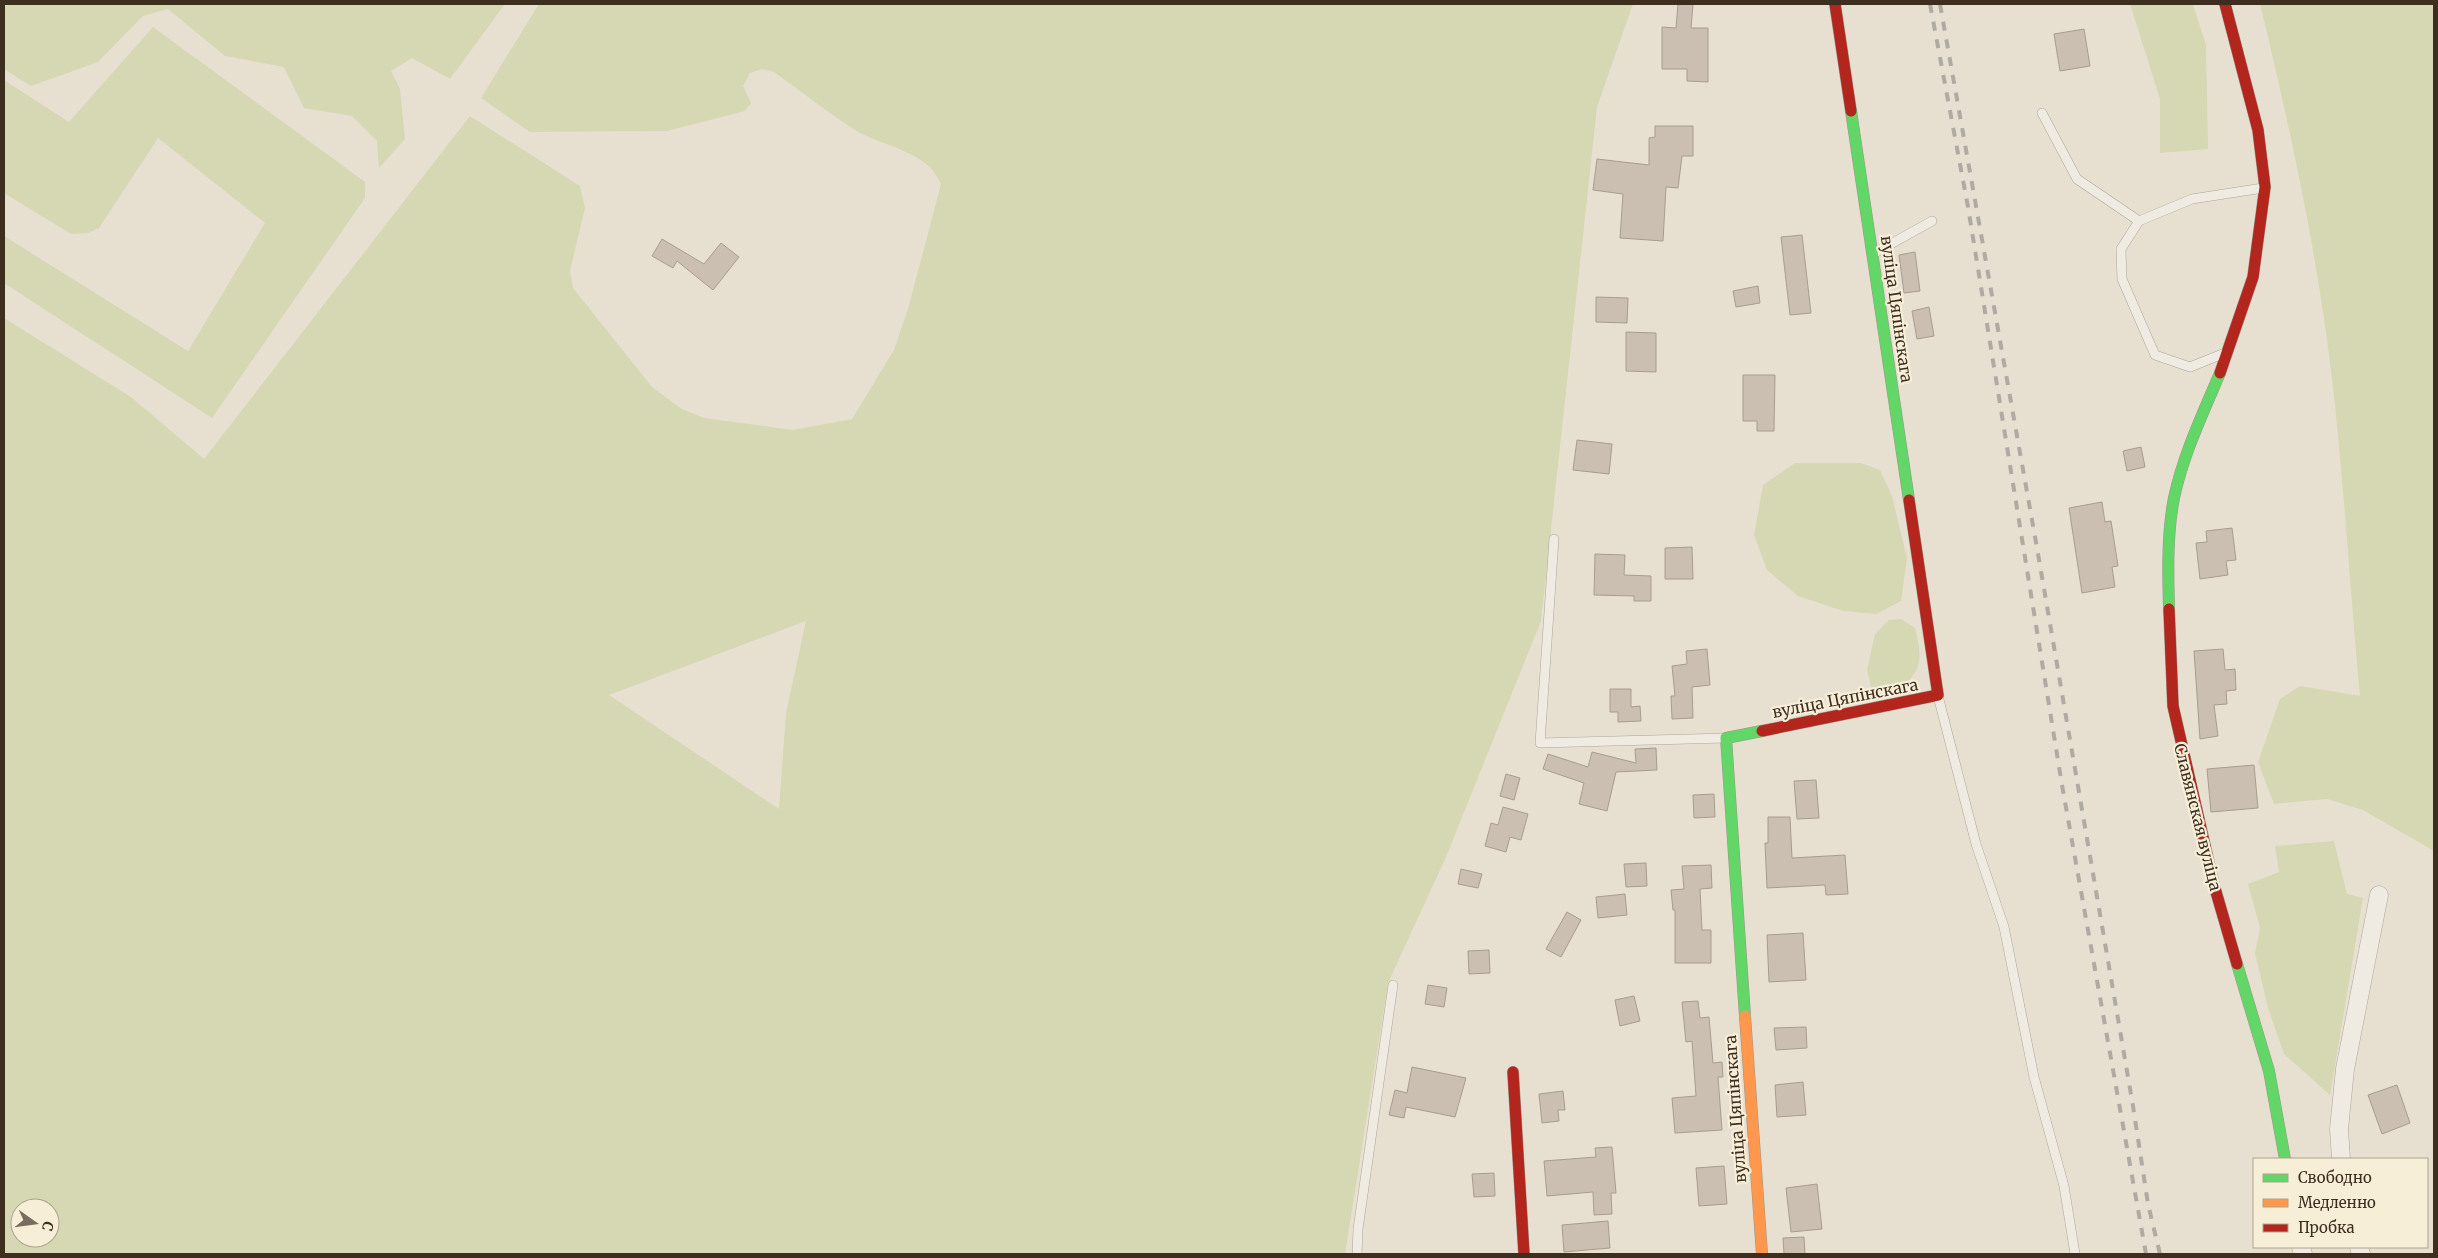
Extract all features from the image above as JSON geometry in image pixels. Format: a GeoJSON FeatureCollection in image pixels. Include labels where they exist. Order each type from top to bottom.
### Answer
{"type":"FeatureCollection","features":[{"type":"Feature","properties":{"kind":"street","name":"вуліца Цяпінскага"},"geometry":{"type":"LineString","coordinates":[[1762,1254],[1726,738],[1938,695],[1835,4]]}},
{"type":"Feature","properties":{"kind":"street","name":"Славянская вуліца"},"geometry":{"type":"LineString","coordinates":[[2225,4],[2258,130],[2265,187],[2260,237],[2253,277],[2229,352],[2196,428],[2174,498],[2170,534],[2169,596],[2173,706],[2210,868],[2269,1071],[2285,1158]]}},
{"type":"Feature","properties":{"kind":"street"},"geometry":{"type":"LineString","coordinates":[[2341,1158],[2339,1129],[2345,1069],[2380,895]]}},
{"type":"Feature","properties":{"kind":"street"},"geometry":{"type":"LineString","coordinates":[[1513,1072],[1524,1254]]}},
{"type":"Feature","properties":{"kind":"lane"},"geometry":{"type":"LineString","coordinates":[[2042,113],[2077,179],[2139,221]]}},
{"type":"Feature","properties":{"kind":"lane"},"geometry":{"type":"LineString","coordinates":[[2229,352],[2190,367],[2155,355],[2122,279],[2121,249],[2139,221],[2192,199],[2265,187]]}},
{"type":"Feature","properties":{"kind":"lane"},"geometry":{"type":"LineString","coordinates":[[1873,254],[1932,221]]}},
{"type":"Feature","properties":{"kind":"lane"},"geometry":{"type":"LineString","coordinates":[[1554,539],[1540,742],[1726,738]]}},
{"type":"Feature","properties":{"kind":"lane"},"geometry":{"type":"LineString","coordinates":[[1938,695],[1976,844],[2004,927],[2034,1077],[2064,1186],[2076,1254]]}},
{"type":"Feature","properties":{"kind":"lane"},"geometry":{"type":"LineString","coordinates":[[1357,1254],[1358,1229],[1393,985]]}},
{"type":"Feature","properties":{"kind":"green space"},"geometry":{"type":"Polygon","coordinates":[[[4,4],[505,4],[450,79],[412,58],[391,71],[400,89],[405,139],[379,168],[377,141],[352,116],[304,108],[284,67],[225,56],[168,9],[143,16],[98,62],[31,86],[4,69],[4,4]]]}},
{"type":"Feature","properties":{"kind":"green space"},"geometry":{"type":"Polygon","coordinates":[[[539,4],[1633,4],[1597,107],[1541,621],[1446,857],[1388,983],[1345,1254],[4,1254],[4,318],[131,397],[204,459],[470,116],[580,186],[585,208],[570,271],[573,288],[652,387],[682,409],[704,418],[793,430],[852,419],[894,350],[908,309],[941,184],[926,164],[915,156],[855,130],[774,72],[762,69],[750,73],[743,86],[751,103],[745,111],[667,131],[530,132],[481,98],[539,4]],[[806,621],[609,695],[779,809],[786,713],[806,621]]]}},
{"type":"Feature","properties":{"kind":"green space"},"geometry":{"type":"Polygon","coordinates":[[[2130,4],[2193,4],[2206,45],[2208,149],[2160,153],[2160,99],[2130,4]]]}},
{"type":"Feature","properties":{"kind":"green space"},"geometry":{"type":"Polygon","coordinates":[[[2260,4],[2434,4],[2434,851],[2363,810],[2327,799],[2274,804],[2258,762],[2280,699],[2300,686],[2360,696],[2339,442],[2322,304],[2294,153],[2260,4]]]}},
{"type":"Feature","properties":{"kind":"green space"},"geometry":{"type":"Polygon","coordinates":[[[153,27],[365,182],[365,198],[212,418],[4,283],[4,236],[188,351],[265,223],[158,138],[99,228],[88,233],[71,234],[4,193],[4,80],[69,122],[153,27]]]}},
{"type":"Feature","properties":{"kind":"green space"},"geometry":{"type":"Polygon","coordinates":[[[1795,463],[1861,463],[1880,470],[1892,496],[1907,558],[1901,601],[1876,614],[1843,611],[1798,596],[1767,570],[1754,535],[1763,485],[1795,463]]]}},
{"type":"Feature","properties":{"kind":"green space"},"geometry":{"type":"Polygon","coordinates":[[[1901,619],[1915,628],[1919,650],[1918,666],[1910,680],[1894,695],[1873,694],[1867,670],[1875,634],[1889,620],[1901,619]]]}},
{"type":"Feature","properties":{"kind":"green space"},"geometry":{"type":"Polygon","coordinates":[[[2334,841],[2347,894],[2363,898],[2330,1095],[2284,1054],[2268,1008],[2255,953],[2260,928],[2248,884],[2279,872],[2275,846],[2334,841]]]}},
{"type":"Feature","properties":{"kind":"building"},"geometry":{"type":"Polygon","coordinates":[[[1678,4],[1693,4],[1691,28],[1708,28],[1708,82],[1687,81],[1687,69],[1662,69],[1662,27],[1676,28],[1678,4]]]}},
{"type":"Feature","properties":{"kind":"building"},"geometry":{"type":"Polygon","coordinates":[[[2084,29],[2090,66],[2060,71],[2054,34],[2084,29]]]}},
{"type":"Feature","properties":{"kind":"building"},"geometry":{"type":"Polygon","coordinates":[[[1655,126],[1693,126],[1693,156],[1682,156],[1678,188],[1666,187],[1663,241],[1620,238],[1623,194],[1593,190],[1597,159],[1649,165],[1649,138],[1655,137],[1655,126]]]}},
{"type":"Feature","properties":{"kind":"building"},"geometry":{"type":"Polygon","coordinates":[[[1802,235],[1811,313],[1790,315],[1781,237],[1802,235]]]}},
{"type":"Feature","properties":{"kind":"building"},"geometry":{"type":"Polygon","coordinates":[[[662,239],[704,264],[721,243],[739,257],[713,290],[677,261],[673,268],[652,256],[662,239]]]}},
{"type":"Feature","properties":{"kind":"building"},"geometry":{"type":"Polygon","coordinates":[[[1915,252],[1920,291],[1904,293],[1899,255],[1915,252]]]}},
{"type":"Feature","properties":{"kind":"building"},"geometry":{"type":"Polygon","coordinates":[[[1758,286],[1760,303],[1736,307],[1733,291],[1758,286]]]}},
{"type":"Feature","properties":{"kind":"building"},"geometry":{"type":"Polygon","coordinates":[[[1596,297],[1628,298],[1627,323],[1596,322],[1596,297]]]}},
{"type":"Feature","properties":{"kind":"building"},"geometry":{"type":"Polygon","coordinates":[[[1929,307],[1934,336],[1917,339],[1912,311],[1929,307]]]}},
{"type":"Feature","properties":{"kind":"building"},"geometry":{"type":"Polygon","coordinates":[[[1626,332],[1656,333],[1656,372],[1626,371],[1626,332]]]}},
{"type":"Feature","properties":{"kind":"building"},"geometry":{"type":"Polygon","coordinates":[[[1743,375],[1775,375],[1774,431],[1757,431],[1757,421],[1743,421],[1743,375]]]}},
{"type":"Feature","properties":{"kind":"building"},"geometry":{"type":"Polygon","coordinates":[[[1577,440],[1612,444],[1609,474],[1573,470],[1577,440]]]}},
{"type":"Feature","properties":{"kind":"building"},"geometry":{"type":"Polygon","coordinates":[[[2141,447],[2145,467],[2127,471],[2123,451],[2141,447]]]}},
{"type":"Feature","properties":{"kind":"building"},"geometry":{"type":"Polygon","coordinates":[[[2102,502],[2105,522],[2111,521],[2118,566],[2112,567],[2115,587],[2082,593],[2069,508],[2102,502]]]}},
{"type":"Feature","properties":{"kind":"building"},"geometry":{"type":"Polygon","coordinates":[[[2232,528],[2236,560],[2226,561],[2228,575],[2200,579],[2196,543],[2207,542],[2206,531],[2232,528]]]}},
{"type":"Feature","properties":{"kind":"building"},"geometry":{"type":"Polygon","coordinates":[[[1692,547],[1693,579],[1665,579],[1665,548],[1692,547]]]}},
{"type":"Feature","properties":{"kind":"building"},"geometry":{"type":"Polygon","coordinates":[[[1595,554],[1625,555],[1624,575],[1651,576],[1651,601],[1634,601],[1634,596],[1594,595],[1595,554]]]}},
{"type":"Feature","properties":{"kind":"building"},"geometry":{"type":"Polygon","coordinates":[[[1707,649],[1710,685],[1692,687],[1693,718],[1672,719],[1671,696],[1675,696],[1672,666],[1687,664],[1686,651],[1707,649]]]}},
{"type":"Feature","properties":{"kind":"building"},"geometry":{"type":"Polygon","coordinates":[[[2223,649],[2225,670],[2235,669],[2236,690],[2226,691],[2227,704],[2214,705],[2218,736],[2200,739],[2194,651],[2223,649]]]}},
{"type":"Feature","properties":{"kind":"building"},"geometry":{"type":"Polygon","coordinates":[[[1610,689],[1631,689],[1631,707],[1640,706],[1641,721],[1618,722],[1618,712],[1610,712],[1610,689]]]}},
{"type":"Feature","properties":{"kind":"building"},"geometry":{"type":"Polygon","coordinates":[[[1656,748],[1657,770],[1616,772],[1607,811],[1579,804],[1584,783],[1543,769],[1548,754],[1588,767],[1592,752],[1636,763],[1635,749],[1656,748]]]}},
{"type":"Feature","properties":{"kind":"building"},"geometry":{"type":"Polygon","coordinates":[[[2254,765],[2258,808],[2211,812],[2207,769],[2254,765]]]}},
{"type":"Feature","properties":{"kind":"building"},"geometry":{"type":"Polygon","coordinates":[[[1506,774],[1520,778],[1514,800],[1500,796],[1506,774]]]}},
{"type":"Feature","properties":{"kind":"building"},"geometry":{"type":"Polygon","coordinates":[[[1816,780],[1819,818],[1797,819],[1794,781],[1816,780]]]}},
{"type":"Feature","properties":{"kind":"building"},"geometry":{"type":"Polygon","coordinates":[[[1714,794],[1715,817],[1694,818],[1693,795],[1714,794]]]}},
{"type":"Feature","properties":{"kind":"building"},"geometry":{"type":"Polygon","coordinates":[[[1503,807],[1528,814],[1521,840],[1510,837],[1506,852],[1485,846],[1491,823],[1498,825],[1503,807]]]}},
{"type":"Feature","properties":{"kind":"building"},"geometry":{"type":"Polygon","coordinates":[[[1768,817],[1790,817],[1792,858],[1845,855],[1848,894],[1826,895],[1825,885],[1767,888],[1765,843],[1768,843],[1768,817]]]}},
{"type":"Feature","properties":{"kind":"building"},"geometry":{"type":"Polygon","coordinates":[[[1646,863],[1647,886],[1626,887],[1624,864],[1646,863]]]}},
{"type":"Feature","properties":{"kind":"building"},"geometry":{"type":"Polygon","coordinates":[[[1711,865],[1712,888],[1700,889],[1702,930],[1711,930],[1711,963],[1675,963],[1675,910],[1673,910],[1671,890],[1684,889],[1682,866],[1711,865]]]}},
{"type":"Feature","properties":{"kind":"building"},"geometry":{"type":"Polygon","coordinates":[[[1461,869],[1482,874],[1478,888],[1458,884],[1461,869]]]}},
{"type":"Feature","properties":{"kind":"building"},"geometry":{"type":"Polygon","coordinates":[[[1625,894],[1627,915],[1598,918],[1596,897],[1625,894]]]}},
{"type":"Feature","properties":{"kind":"building"},"geometry":{"type":"Polygon","coordinates":[[[1567,912],[1581,920],[1561,957],[1546,949],[1567,912]]]}},
{"type":"Feature","properties":{"kind":"building"},"geometry":{"type":"Polygon","coordinates":[[[1803,933],[1806,980],[1769,982],[1767,935],[1803,933]]]}},
{"type":"Feature","properties":{"kind":"building"},"geometry":{"type":"Polygon","coordinates":[[[1489,950],[1490,973],[1469,974],[1468,951],[1489,950]]]}},
{"type":"Feature","properties":{"kind":"building"},"geometry":{"type":"Polygon","coordinates":[[[1428,985],[1447,988],[1444,1007],[1425,1004],[1428,985]]]}},
{"type":"Feature","properties":{"kind":"building"},"geometry":{"type":"Polygon","coordinates":[[[1634,996],[1640,1021],[1620,1026],[1615,1000],[1634,996]]]}},
{"type":"Feature","properties":{"kind":"building"},"geometry":{"type":"Polygon","coordinates":[[[1698,1001],[1700,1018],[1709,1017],[1713,1063],[1722,1062],[1723,1077],[1718,1077],[1722,1130],[1675,1133],[1672,1098],[1696,1096],[1692,1041],[1686,1042],[1682,1002],[1698,1001]]]}},
{"type":"Feature","properties":{"kind":"building"},"geometry":{"type":"Polygon","coordinates":[[[1806,1027],[1807,1048],[1776,1050],[1774,1028],[1806,1027]]]}},
{"type":"Feature","properties":{"kind":"building"},"geometry":{"type":"Polygon","coordinates":[[[1412,1067],[1466,1078],[1455,1117],[1406,1107],[1404,1118],[1389,1115],[1395,1090],[1407,1093],[1412,1067]]]}},
{"type":"Feature","properties":{"kind":"building"},"geometry":{"type":"Polygon","coordinates":[[[1803,1082],[1806,1115],[1777,1117],[1775,1085],[1803,1082]]]}},
{"type":"Feature","properties":{"kind":"building"},"geometry":{"type":"Polygon","coordinates":[[[2397,1085],[2410,1123],[2382,1134],[2368,1095],[2397,1085]]]}},
{"type":"Feature","properties":{"kind":"building"},"geometry":{"type":"Polygon","coordinates":[[[1563,1091],[1565,1110],[1558,1110],[1559,1121],[1542,1123],[1539,1094],[1563,1091]]]}},
{"type":"Feature","properties":{"kind":"building"},"geometry":{"type":"Polygon","coordinates":[[[1612,1147],[1616,1193],[1611,1193],[1612,1214],[1594,1215],[1593,1192],[1547,1196],[1544,1161],[1596,1157],[1595,1148],[1612,1147]]]}},
{"type":"Feature","properties":{"kind":"building"},"geometry":{"type":"Polygon","coordinates":[[[1724,1166],[1727,1204],[1699,1206],[1696,1168],[1724,1166]]]}},
{"type":"Feature","properties":{"kind":"building"},"geometry":{"type":"Polygon","coordinates":[[[1494,1173],[1495,1196],[1474,1197],[1472,1174],[1494,1173]]]}},
{"type":"Feature","properties":{"kind":"building"},"geometry":{"type":"Polygon","coordinates":[[[1817,1184],[1822,1229],[1791,1232],[1786,1188],[1817,1184]]]}},
{"type":"Feature","properties":{"kind":"building"},"geometry":{"type":"Polygon","coordinates":[[[1608,1221],[1610,1248],[1564,1252],[1562,1225],[1608,1221]]]}},
{"type":"Feature","properties":{"kind":"building"},"geometry":{"type":"Polygon","coordinates":[[[1804,1237],[1805,1254],[1784,1254],[1783,1238],[1804,1237]]]}},
{"type":"Feature","properties":{"kind":"railway"},"geometry":{"type":"LineString","coordinates":[[1930,4],[1968,207],[2062,785],[2146,1254]]}},
{"type":"Feature","properties":{"kind":"railway"},"geometry":{"type":"LineString","coordinates":[[1940,4],[2037,548],[2133,1106],[2148,1204],[2160,1254]]}},
{"type":"Feature","properties":{"kind":"traffic: fast"},"geometry":{"type":"LineString","coordinates":[[1851,111],[1909,500]]}},
{"type":"Feature","properties":{"kind":"traffic: fast"},"geometry":{"type":"LineString","coordinates":[[2169,609],[2169,539],[2174,498],[2188,450],[2220,373]]}},
{"type":"Feature","properties":{"kind":"traffic: fast"},"geometry":{"type":"LineString","coordinates":[[1745,1016],[1726,738],[1762,731]]}},
{"type":"Feature","properties":{"kind":"traffic: fast"},"geometry":{"type":"LineString","coordinates":[[2237,964],[2269,1071],[2285,1158]]}},
{"type":"Feature","properties":{"kind":"traffic: slow"},"geometry":{"type":"LineString","coordinates":[[1745,1016],[1762,1254]]}},
{"type":"Feature","properties":{"kind":"traffic: jam"},"geometry":{"type":"LineString","coordinates":[[1835,4],[1851,111]]}},
{"type":"Feature","properties":{"kind":"traffic: jam"},"geometry":{"type":"LineString","coordinates":[[2220,373],[2253,277],[2265,187],[2258,130],[2225,4]]}},
{"type":"Feature","properties":{"kind":"traffic: jam"},"geometry":{"type":"LineString","coordinates":[[1762,731],[1938,695],[1909,500]]}},
{"type":"Feature","properties":{"kind":"traffic: jam"},"geometry":{"type":"LineString","coordinates":[[2169,609],[2173,706],[2214,885],[2237,964]]}},
{"type":"Feature","properties":{"kind":"traffic: jam"},"geometry":{"type":"LineString","coordinates":[[1513,1072],[1524,1254]]}}]}
